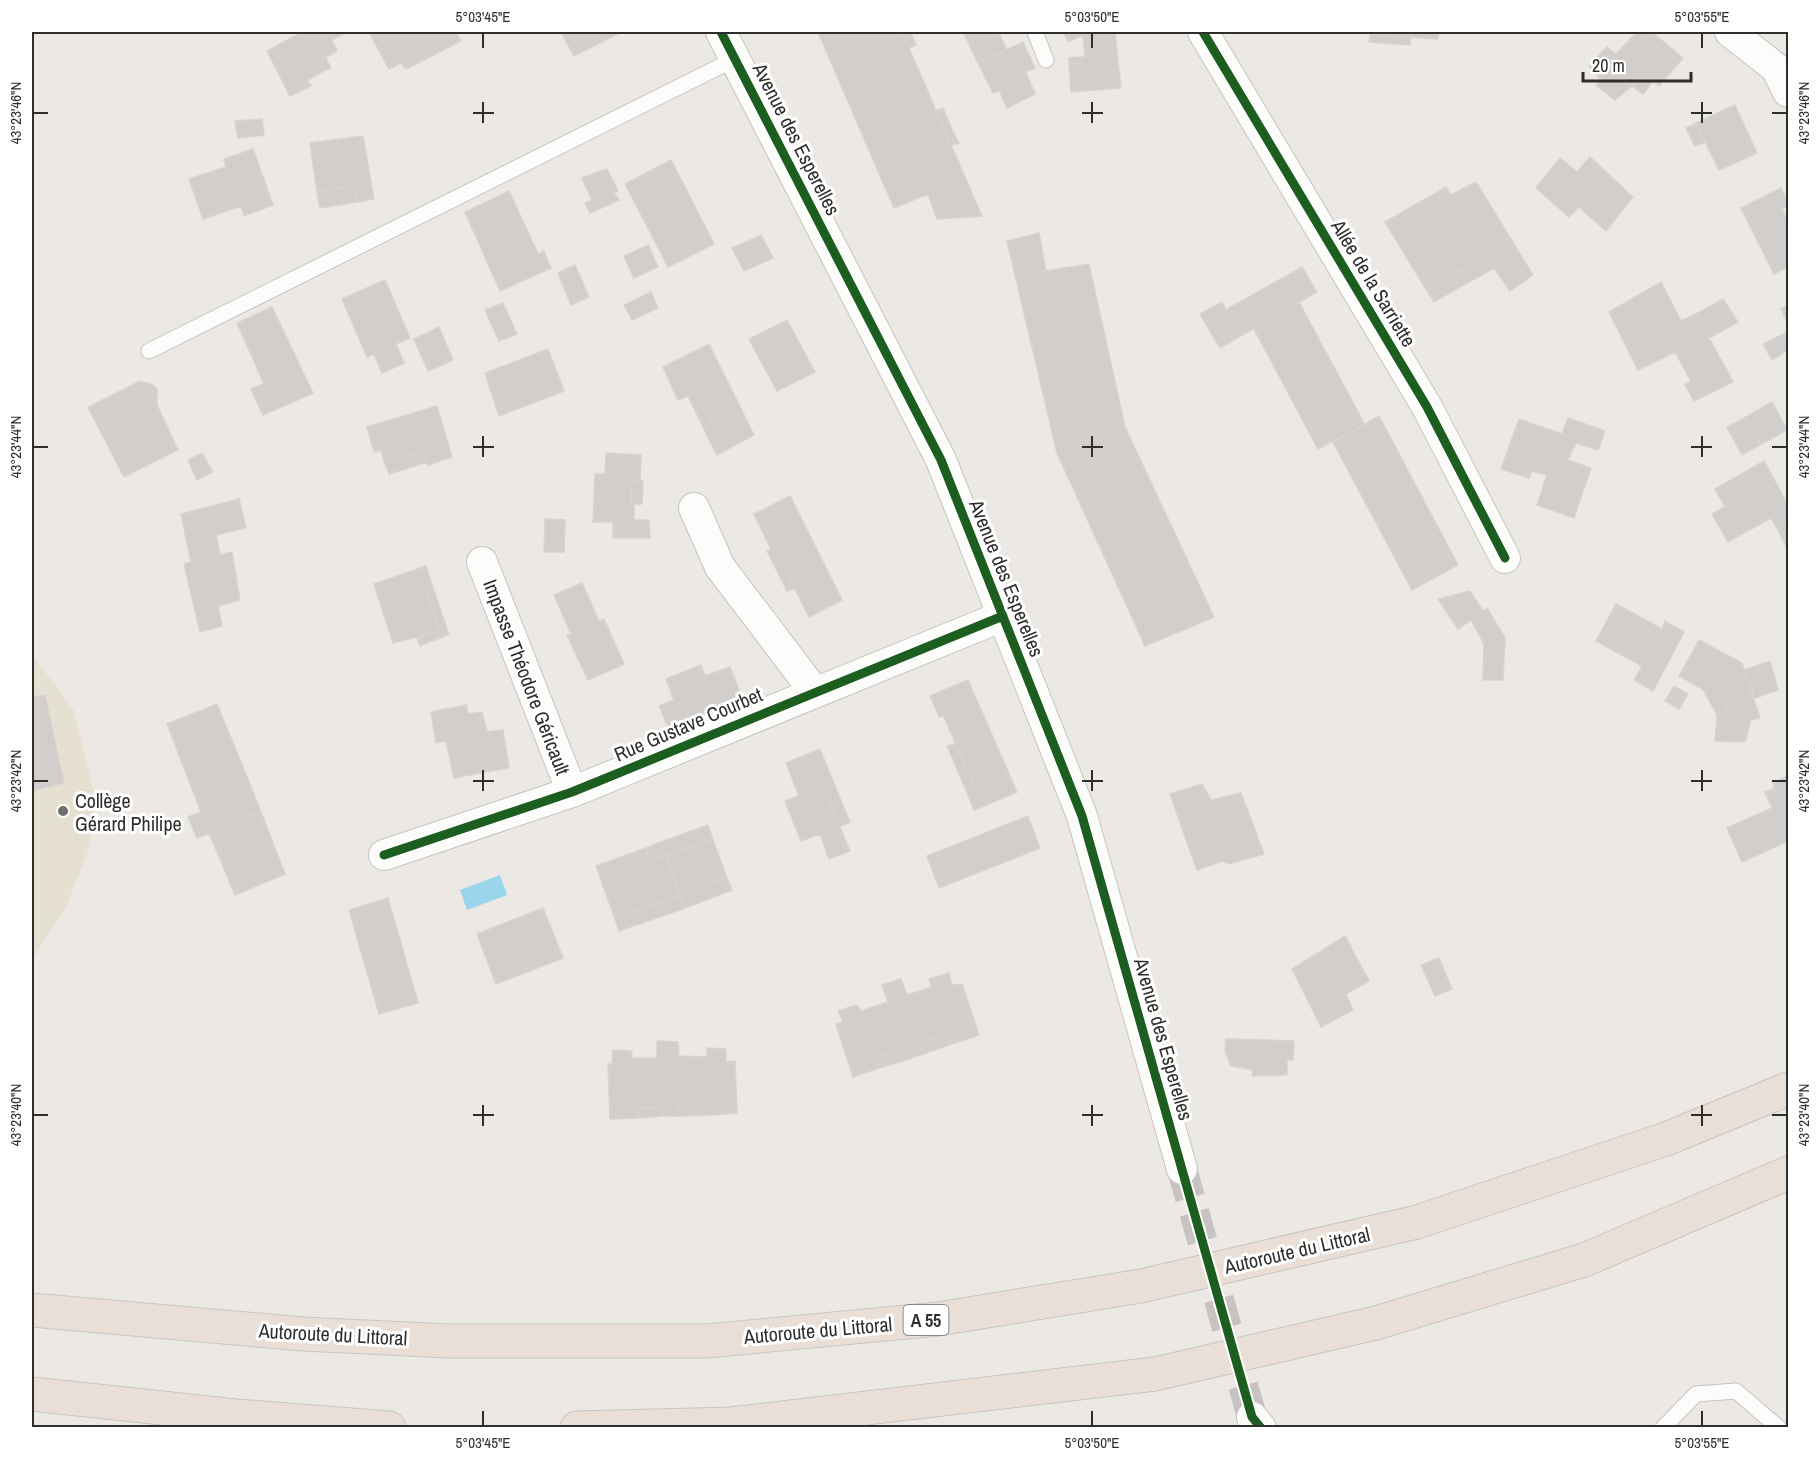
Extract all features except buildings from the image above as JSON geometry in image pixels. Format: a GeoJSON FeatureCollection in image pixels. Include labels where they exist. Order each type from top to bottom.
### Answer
{"type":"FeatureCollection","features":[{"type":"Feature","properties":{"kind":"highway","name":"Autoroute du Littoral"},"geometry":{"type":"LineString","coordinates":[[32,1310],[303,1334],[449,1341],[707,1341],[938,1319],[1141,1286],[1418,1222],[1666,1139],[1788,1089]]}},
{"type":"Feature","properties":{"kind":"highway"},"geometry":{"type":"LineString","coordinates":[[577,1428],[731,1424],[1155,1374],[1376,1323],[1584,1260],[1788,1173]]}},
{"type":"Feature","properties":{"kind":"highway"},"geometry":{"type":"LineString","coordinates":[[32,1394],[236,1416],[389,1428]]}},
{"type":"Feature","properties":{"kind":"street","name":"Avenue des Esperelles"},"geometry":{"type":"LineString","coordinates":[[721,32],[941,460],[1082,816],[1182,1169]]}},
{"type":"Feature","properties":{"kind":"street","name":"Allée de la Sarriette"},"geometry":{"type":"LineString","coordinates":[[1203,32],[1427,407],[1505,558]]}},
{"type":"Feature","properties":{"kind":"street"},"geometry":{"type":"LineString","coordinates":[[1733,32],[1776,68],[1788,92]]}},
{"type":"Feature","properties":{"kind":"street"},"geometry":{"type":"LineString","coordinates":[[694,508],[720,567],[814,691]]}},
{"type":"Feature","properties":{"kind":"street","name":"Impasse Théodore Géricault"},"geometry":{"type":"LineString","coordinates":[[482,562],[572,792]]}},
{"type":"Feature","properties":{"kind":"street","name":"Rue Gustave Courbet"},"geometry":{"type":"LineString","coordinates":[[384,855],[572,792],[814,691],[1003,616]]}},
{"type":"Feature","properties":{"kind":"lane"},"geometry":{"type":"LineString","coordinates":[[1035,32],[1046,60]]}},
{"type":"Feature","properties":{"kind":"lane"},"geometry":{"type":"LineString","coordinates":[[150,351],[735,58]]}},
{"type":"Feature","properties":{"kind":"lane"},"geometry":{"type":"LineString","coordinates":[[1663,1428],[1696,1394],[1736,1391],[1779,1428]]}},
{"type":"Feature","properties":{"kind":"shaded area","name":"Collège Gérard Philipe"},"geometry":{"type":"Polygon","coordinates":[[[32,654],[74,711],[95,795],[94,826],[87,854],[66,907],[32,960],[32,654]]]}},
{"type":"Feature","properties":{"kind":"water"},"geometry":{"type":"Polygon","coordinates":[[[500,875],[507,895],[467,910],[460,890],[500,875]]]}},
{"type":"Feature","properties":{"kind":"tunnel"},"geometry":{"type":"LineString","coordinates":[[1182,1169],[1252,1417]]}},
{"type":"Feature","properties":{"kind":"cycle path"},"geometry":{"type":"LineString","coordinates":[[721,32],[941,460],[1082,816],[1252,1417],[1261,1428]]}},
{"type":"Feature","properties":{"kind":"cycle path"},"geometry":{"type":"LineString","coordinates":[[1203,32],[1427,407],[1505,558]]}},
{"type":"Feature","properties":{"kind":"cycle path"},"geometry":{"type":"LineString","coordinates":[[384,855],[572,792],[1003,616]]}},
{"type":"Feature","properties":{"kind":"place","name":"Collège Gérard Philipe"},"geometry":{"type":"Point","coordinates":[63,811]}}]}
